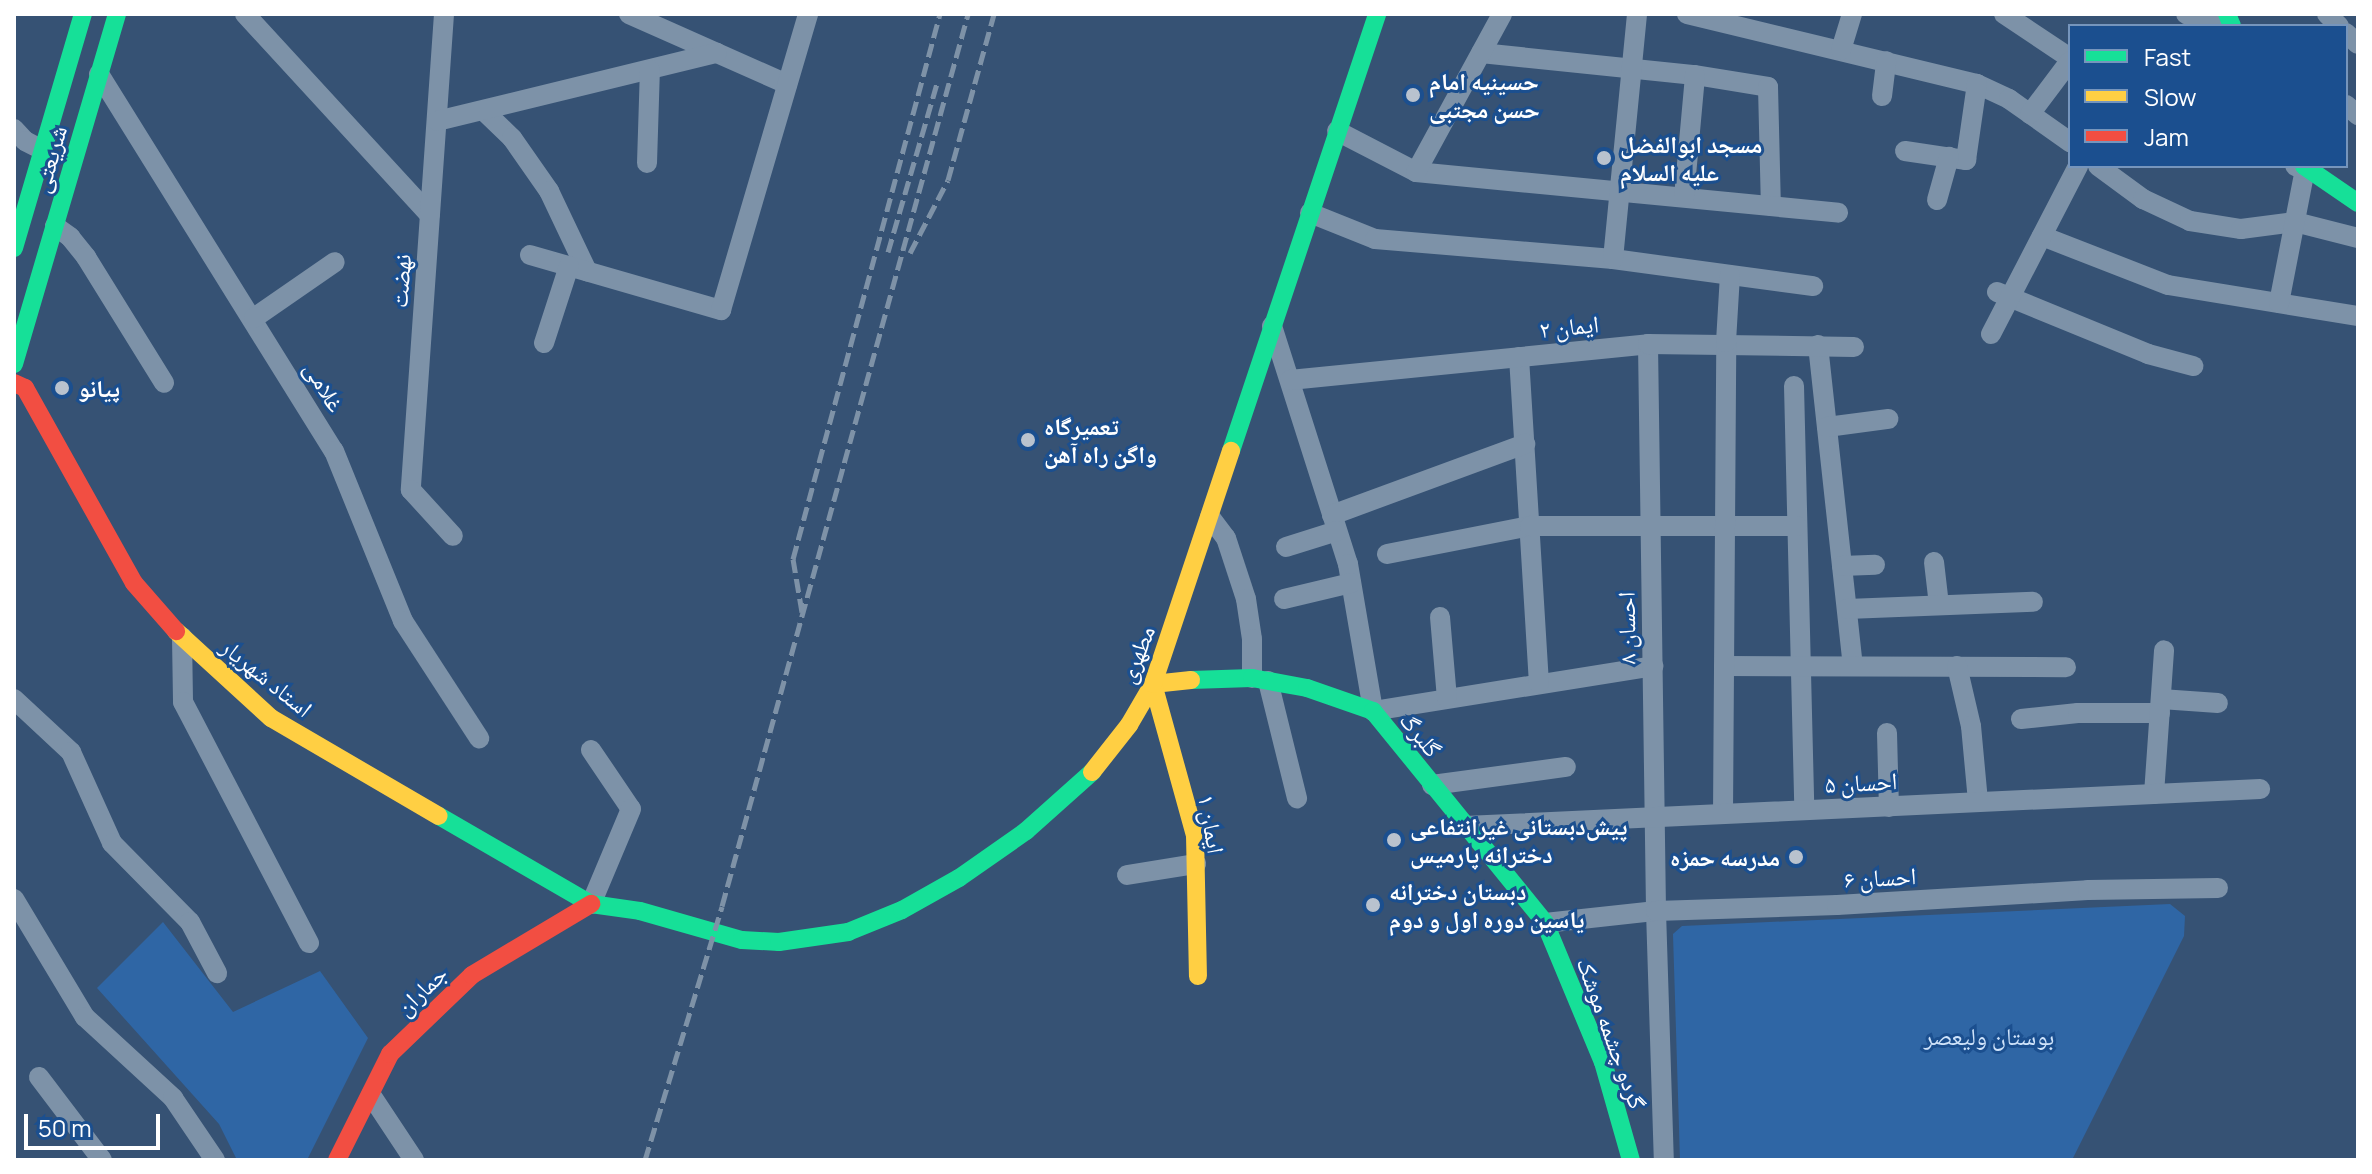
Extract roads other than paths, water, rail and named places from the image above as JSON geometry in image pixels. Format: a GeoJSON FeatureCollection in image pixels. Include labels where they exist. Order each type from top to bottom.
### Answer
{"type":"FeatureCollection","features":[{"type":"Feature","properties":{"kind":"street","name":"شریعتی"},"geometry":{"type":"LineString","coordinates":[[14,364],[117,14]]}},
{"type":"Feature","properties":{"kind":"street"},"geometry":{"type":"LineString","coordinates":[[245,14],[430,215]]}},
{"type":"Feature","properties":{"kind":"street","name":"نهضت"},"geometry":{"type":"LineString","coordinates":[[444,14],[411,490],[453,536]]}},
{"type":"Feature","properties":{"kind":"street"},"geometry":{"type":"LineString","coordinates":[[629,14],[787,84]]}},
{"type":"Feature","properties":{"kind":"street"},"geometry":{"type":"LineString","coordinates":[[530,255],[721,310],[808,14]]}},
{"type":"Feature","properties":{"kind":"street","name":"مطهری"},"geometry":{"type":"LineString","coordinates":[[591,904],[640,911],[742,940],[779,942],[848,932],[902,910],[959,878],[1026,831],[1094,770],[1129,725],[1153,684],[1377,14]]}},
{"type":"Feature","properties":{"kind":"street"},"geometry":{"type":"LineString","coordinates":[[1416,172],[1502,14]]}},
{"type":"Feature","properties":{"kind":"street"},"geometry":{"type":"LineString","coordinates":[[1613,259],[1637,14]]}},
{"type":"Feature","properties":{"kind":"street"},"geometry":{"type":"LineString","coordinates":[[1687,14],[1766,36],[1841,50],[1977,84],[2030,114],[2068,141]]}},
{"type":"Feature","properties":{"kind":"street"},"geometry":{"type":"LineString","coordinates":[[1841,50],[1852,14]]}},
{"type":"Feature","properties":{"kind":"street"},"geometry":{"type":"LineString","coordinates":[[2004,14],[2068,59]]}},
{"type":"Feature","properties":{"kind":"street","name":"شریعتی"},"geometry":{"type":"LineString","coordinates":[[14,248],[80,16]]}},
{"type":"Feature","properties":{"kind":"street"},"geometry":{"type":"LineString","coordinates":[[2193,16],[2214,24]]}},
{"type":"Feature","properties":{"kind":"street"},"geometry":{"type":"LineString","coordinates":[[437,121],[717,53]]}},
{"type":"Feature","properties":{"kind":"street"},"geometry":{"type":"LineString","coordinates":[[1481,53],[1695,75],[1768,87],[1771,206]]}},
{"type":"Feature","properties":{"kind":"street"},"geometry":{"type":"LineString","coordinates":[[1882,96],[1886,61]]}},
{"type":"Feature","properties":{"kind":"street"},"geometry":{"type":"LineString","coordinates":[[2030,114],[2068,63]]}},
{"type":"Feature","properties":{"kind":"street"},"geometry":{"type":"LineString","coordinates":[[647,163],[650,70]]}},
{"type":"Feature","properties":{"kind":"street","name":"غلامی"},"geometry":{"type":"LineString","coordinates":[[99,74],[254,318],[334,451],[403,621],[479,738]]}},
{"type":"Feature","properties":{"kind":"street"},"geometry":{"type":"LineString","coordinates":[[1684,197],[1695,75]]}},
{"type":"Feature","properties":{"kind":"street"},"geometry":{"type":"LineString","coordinates":[[1905,151],[1966,160],[1977,84]]}},
{"type":"Feature","properties":{"kind":"street"},"geometry":{"type":"LineString","coordinates":[[484,111],[512,138],[549,191],[578,268],[544,343]]}},
{"type":"Feature","properties":{"kind":"street"},"geometry":{"type":"LineString","coordinates":[[14,129],[25,141],[43,150]]}},
{"type":"Feature","properties":{"kind":"street"},"geometry":{"type":"LineString","coordinates":[[1337,131],[1416,172],[1838,213]]}},
{"type":"Feature","properties":{"kind":"street"},"geometry":{"type":"LineString","coordinates":[[1937,200],[1949,157]]}},
{"type":"Feature","properties":{"kind":"street"},"geometry":{"type":"LineString","coordinates":[[1991,334],[2004,294],[2042,236],[2077,168]]}},
{"type":"Feature","properties":{"kind":"street"},"geometry":{"type":"LineString","coordinates":[[2101,168],[2143,199],[2190,221],[2241,229],[2295,222],[2358,238]]}},
{"type":"Feature","properties":{"kind":"street"},"geometry":{"type":"LineString","coordinates":[[2279,303],[2295,222],[2301,168]]}},
{"type":"Feature","properties":{"kind":"street"},"geometry":{"type":"LineString","coordinates":[[2303,168],[2358,203]]}},
{"type":"Feature","properties":{"kind":"street"},"geometry":{"type":"LineString","coordinates":[[1310,213],[1375,239],[1613,259],[1813,286]]}},
{"type":"Feature","properties":{"kind":"street"},"geometry":{"type":"LineString","coordinates":[[55,226],[70,237],[86,257],[164,383]]}},
{"type":"Feature","properties":{"kind":"street"},"geometry":{"type":"LineString","coordinates":[[2042,236],[2168,285],[2358,316]]}},
{"type":"Feature","properties":{"kind":"street"},"geometry":{"type":"LineString","coordinates":[[254,318],[335,262]]}},
{"type":"Feature","properties":{"kind":"street"},"geometry":{"type":"LineString","coordinates":[[1723,814],[1726,342],[1730,275]]}},
{"type":"Feature","properties":{"kind":"street"},"geometry":{"type":"LineString","coordinates":[[2004,294],[2148,354],[2193,366]]}},
{"type":"Feature","properties":{"kind":"street"},"geometry":{"type":"LineString","coordinates":[[1272,326],[1351,583],[1373,711],[1653,666]]}},
{"type":"Feature","properties":{"kind":"street","name":"ایمان ۲"},"geometry":{"type":"LineString","coordinates":[[1290,380],[1648,344],[1726,342],[1854,347]]}},
{"type":"Feature","properties":{"kind":"street","name":"احسان ۸"},"geometry":{"type":"LineString","coordinates":[[1648,344],[1656,911],[1664,1160]]}},
{"type":"Feature","properties":{"kind":"street"},"geometry":{"type":"LineString","coordinates":[[1818,345],[1853,666]]}},
{"type":"Feature","properties":{"kind":"street"},"geometry":{"type":"LineString","coordinates":[[1519,357],[1539,683]]}},
{"type":"Feature","properties":{"kind":"street","name":"استاد شهریار"},"geometry":{"type":"LineString","coordinates":[[14,383],[25,388],[134,583],[182,637],[271,718],[591,904]]}},
{"type":"Feature","properties":{"kind":"street"},"geometry":{"type":"LineString","coordinates":[[1794,386],[1804,810]]}},
{"type":"Feature","properties":{"kind":"street"},"geometry":{"type":"LineString","coordinates":[[1827,427],[1888,419]]}},
{"type":"Feature","properties":{"kind":"street"},"geometry":{"type":"LineString","coordinates":[[1286,547],[1334,523],[1525,444]]}},
{"type":"Feature","properties":{"kind":"street"},"geometry":{"type":"LineString","coordinates":[[1210,517],[1226,538],[1246,599],[1260,680],[1297,798]]}},
{"type":"Feature","properties":{"kind":"street"},"geometry":{"type":"LineString","coordinates":[[1387,554],[1530,526],[1797,526]]}},
{"type":"Feature","properties":{"kind":"street"},"geometry":{"type":"LineString","coordinates":[[1934,562],[1939,605]]}},
{"type":"Feature","properties":{"kind":"street"},"geometry":{"type":"LineString","coordinates":[[1842,566],[1875,565]]}},
{"type":"Feature","properties":{"kind":"street"},"geometry":{"type":"LineString","coordinates":[[1284,599],[1351,583]]}},
{"type":"Feature","properties":{"kind":"street"},"geometry":{"type":"LineString","coordinates":[[1847,609],[2033,602]]}},
{"type":"Feature","properties":{"kind":"street"},"geometry":{"type":"LineString","coordinates":[[1440,617],[1447,698]]}},
{"type":"Feature","properties":{"kind":"street"},"geometry":{"type":"LineString","coordinates":[[182,637],[183,702],[309,943]]}},
{"type":"Feature","properties":{"kind":"street"},"geometry":{"type":"LineString","coordinates":[[2154,794],[2164,650]]}},
{"type":"Feature","properties":{"kind":"street"},"geometry":{"type":"LineString","coordinates":[[1724,666],[2066,667]]}},
{"type":"Feature","properties":{"kind":"street"},"geometry":{"type":"LineString","coordinates":[[1957,666],[1971,726],[1978,802]]}},
{"type":"Feature","properties":{"kind":"street","name":"گلبرگ"},"geometry":{"type":"LineString","coordinates":[[1153,684],[1229,676],[1307,688],[1373,711],[1545,923]]}},
{"type":"Feature","properties":{"kind":"street","name":"ایمان ۱"},"geometry":{"type":"LineString","coordinates":[[1153,684],[1195,835],[1198,976]]}},
{"type":"Feature","properties":{"kind":"street"},"geometry":{"type":"LineString","coordinates":[[14,699],[71,752],[112,843],[190,922],[217,973]]}},
{"type":"Feature","properties":{"kind":"street"},"geometry":{"type":"LineString","coordinates":[[2021,719],[2218,703]]}},
{"type":"Feature","properties":{"kind":"street"},"geometry":{"type":"LineString","coordinates":[[1887,733],[1889,807]]}},
{"type":"Feature","properties":{"kind":"street"},"geometry":{"type":"LineString","coordinates":[[591,750],[631,809],[591,904]]}},
{"type":"Feature","properties":{"kind":"street"},"geometry":{"type":"LineString","coordinates":[[1432,785],[1566,767]]}},
{"type":"Feature","properties":{"kind":"street","name":"احسان ۵"},"geometry":{"type":"LineString","coordinates":[[1465,826],[2260,789]]}},
{"type":"Feature","properties":{"kind":"street"},"geometry":{"type":"LineString","coordinates":[[1127,875],[1196,864]]}},
{"type":"Feature","properties":{"kind":"street","name":"احسان ۶"},"geometry":{"type":"LineString","coordinates":[[1545,923],[1656,911],[1837,905],[2088,890],[2218,888]]}},
{"type":"Feature","properties":{"kind":"street"},"geometry":{"type":"LineString","coordinates":[[14,899],[85,1017],[173,1098],[215,1160]]}},
{"type":"Feature","properties":{"kind":"street","name":"جماران"},"geometry":{"type":"LineString","coordinates":[[337,1160],[390,1054],[472,975],[591,904]]}},
{"type":"Feature","properties":{"kind":"street","name":"گردو چشمه موشک"},"geometry":{"type":"LineString","coordinates":[[1545,923],[1603,1062],[1631,1160]]}},
{"type":"Feature","properties":{"kind":"street"},"geometry":{"type":"LineString","coordinates":[[39,1077],[102,1160]]}},
{"type":"Feature","properties":{"kind":"street"},"geometry":{"type":"LineString","coordinates":[[371,1095],[414,1160]]}},
{"type":"Feature","properties":{"kind":"railway"},"geometry":{"type":"LineString","coordinates":[[802,612],[793,559],[940,14]]}},
{"type":"Feature","properties":{"kind":"railway"},"geometry":{"type":"LineString","coordinates":[[645,1160],[722,906],[968,14]]}},
{"type":"Feature","properties":{"kind":"railway"},"geometry":{"type":"LineString","coordinates":[[910,253],[948,180],[994,14]]}},
{"type":"Feature","properties":{"kind":"railway"},"geometry":{"type":"LineString","coordinates":[[888,252],[937,83]]}},
{"type":"Feature","properties":{"kind":"place","name":"حسینیه امام حسن مجتبی"},"geometry":{"type":"Point","coordinates":[1413,95]}},
{"type":"Feature","properties":{"kind":"place","name":"مسجد ابوالفضل علیه السلام"},"geometry":{"type":"Point","coordinates":[1604,158]}},
{"type":"Feature","properties":{"kind":"place","name":"پیانو"},"geometry":{"type":"Point","coordinates":[62,388]}},
{"type":"Feature","properties":{"kind":"place","name":"تعمیرگاه واگن راه آهن"},"geometry":{"type":"Point","coordinates":[1028,440]}},
{"type":"Feature","properties":{"kind":"place","name":"پیش‌دبستانی غیرانتفاعی دخترانه پارمیس"},"geometry":{"type":"Point","coordinates":[1394,840]}},
{"type":"Feature","properties":{"kind":"place","name":"مدرسه حمزه"},"geometry":{"type":"Point","coordinates":[1796,857]}},
{"type":"Feature","properties":{"kind":"place","name":"دبستان دخترانه یاسین دوره اول و دوم"},"geometry":{"type":"Point","coordinates":[1373,905]}},
{"type":"Feature","properties":{"kind":"park label","name":"بوستان ولیعصر"},"geometry":{"type":"Point","coordinates":[1989,1036]}}]}
